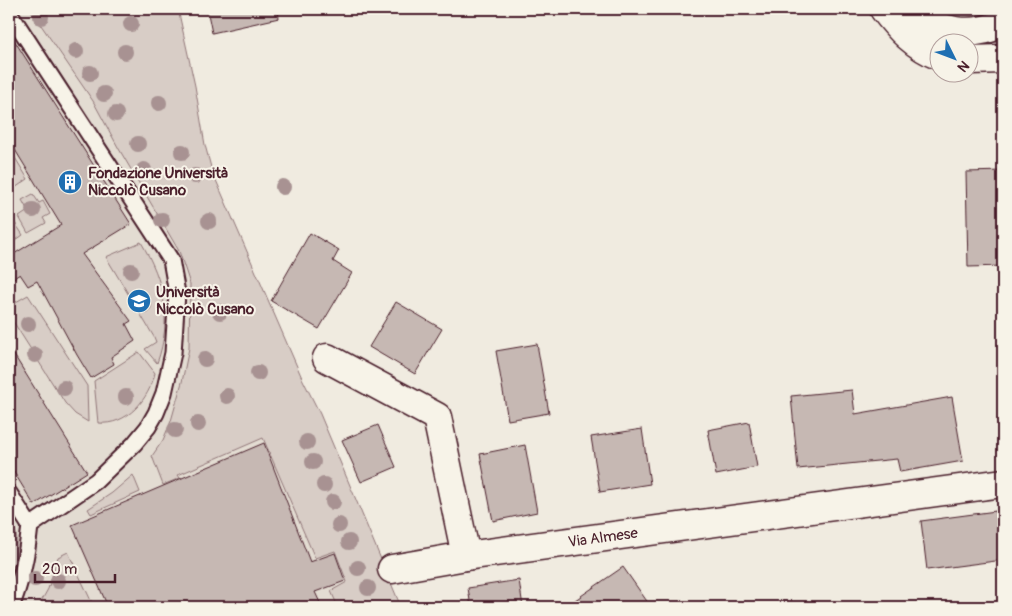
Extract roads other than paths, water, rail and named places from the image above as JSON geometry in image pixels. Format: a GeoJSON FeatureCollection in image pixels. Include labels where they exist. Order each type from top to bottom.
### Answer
{"type":"FeatureCollection","features":[{"type":"Feature","properties":{"kind":"street"},"geometry":{"type":"LineString","coordinates":[[884,9],[903,32],[930,52]]}},
{"type":"Feature","properties":{"kind":"street"},"geometry":{"type":"LineString","coordinates":[[914,9],[932,24],[953,31],[981,31],[1003,23]]}},
{"type":"Feature","properties":{"kind":"street"},"geometry":{"type":"LineString","coordinates":[[980,60],[1003,59]]}},
{"type":"Feature","properties":{"kind":"street"},"geometry":{"type":"LineString","coordinates":[[327,358],[437,417],[466,556]]}},
{"type":"Feature","properties":{"kind":"street","name":"Via Almese"},"geometry":{"type":"LineString","coordinates":[[392,569],[466,556],[1003,483]]}},
{"type":"Feature","properties":{"kind":"lane"},"geometry":{"type":"LineString","coordinates":[[10,17],[171,260],[177,293],[173,353],[169,375],[159,406],[148,426],[134,444],[96,481],[30,526]]}},
{"type":"Feature","properties":{"kind":"lane"},"geometry":{"type":"LineString","coordinates":[[9,493],[30,526],[27,558],[11,607]]}},
{"type":"Feature","properties":{"kind":"place","name":"Fondazione Università Niccolò Cusano"},"geometry":{"type":"Point","coordinates":[70,182]}},
{"type":"Feature","properties":{"kind":"place","name":"Università Niccolò Cusano"},"geometry":{"type":"Point","coordinates":[139,301]}}]}
